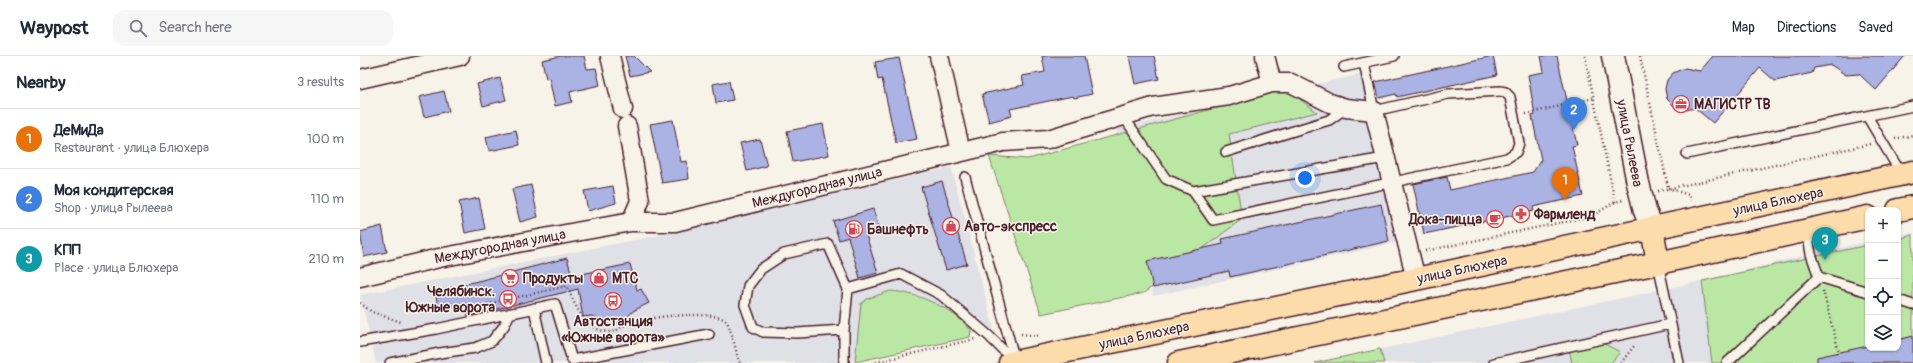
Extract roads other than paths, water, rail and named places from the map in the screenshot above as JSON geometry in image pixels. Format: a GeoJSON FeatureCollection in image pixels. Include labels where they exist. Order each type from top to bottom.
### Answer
{"type":"FeatureCollection","features":[{"type":"Feature","properties":{"kind":"main road","name":"улица Блюхера"},"geometry":{"type":"LineString","coordinates":[[1012,362],[1416,279],[1907,174]]}},
{"type":"Feature","properties":{"kind":"main road"},"geometry":{"type":"LineString","coordinates":[[1901,209],[1913,207]]}},
{"type":"Feature","properties":{"kind":"main road"},"geometry":{"type":"LineString","coordinates":[[1179,363],[1658,263],[1865,218]]}},
{"type":"Feature","properties":{"kind":"main road"},"geometry":{"type":"LineString","coordinates":[[1652,228],[1658,263]]}},
{"type":"Feature","properties":{"kind":"street"},"geometry":{"type":"LineString","coordinates":[[360,79],[460,56]]}},
{"type":"Feature","properties":{"kind":"street"},"geometry":{"type":"LineString","coordinates":[[610,56],[625,118],[640,202],[631,222]]}},
{"type":"Feature","properties":{"kind":"street"},"geometry":{"type":"LineString","coordinates":[[938,56],[961,152]]}},
{"type":"Feature","properties":{"kind":"street"},"geometry":{"type":"LineString","coordinates":[[1265,56],[1272,83]]}},
{"type":"Feature","properties":{"kind":"street","name":"улица Рылеева"},"geometry":{"type":"LineString","coordinates":[[1613,56],[1641,197],[1652,228]]}},
{"type":"Feature","properties":{"kind":"street","name":"Междугородная улица"},"geometry":{"type":"LineString","coordinates":[[360,278],[439,258],[631,222],[675,222],[1003,142],[1048,139],[1124,117],[1152,107],[1228,96],[1272,83],[1291,83],[1330,103],[1346,108],[1374,111]]}},
{"type":"Feature","properties":{"kind":"street"},"geometry":{"type":"LineString","coordinates":[[1374,111],[1416,279]]}},
{"type":"Feature","properties":{"kind":"lane"},"geometry":{"type":"LineString","coordinates":[[1344,67],[1394,56]]}},
{"type":"Feature","properties":{"kind":"lane"},"geometry":{"type":"LineString","coordinates":[[1124,117],[1166,179],[1193,191],[1213,220],[1508,158],[1516,152],[1519,143],[1510,96],[1505,92],[1448,94],[1374,111],[1364,63]]}},
{"type":"Feature","properties":{"kind":"lane"},"geometry":{"type":"LineString","coordinates":[[1687,154],[1913,106]]}},
{"type":"Feature","properties":{"kind":"lane"},"geometry":{"type":"LineString","coordinates":[[1226,152],[1329,120],[1346,108]]}},
{"type":"Feature","properties":{"kind":"lane"},"geometry":{"type":"LineString","coordinates":[[1867,116],[1883,142],[1907,174]]}},
{"type":"Feature","properties":{"kind":"lane"},"geometry":{"type":"LineString","coordinates":[[1193,191],[1385,158]]}},
{"type":"Feature","properties":{"kind":"lane"},"geometry":{"type":"LineString","coordinates":[[965,177],[1007,332],[1012,362]]}},
{"type":"Feature","properties":{"kind":"lane"},"geometry":{"type":"LineString","coordinates":[[1807,230],[1811,254],[1819,277]]}},
{"type":"Feature","properties":{"kind":"lane"},"geometry":{"type":"LineString","coordinates":[[844,330],[797,333],[763,332],[753,327],[745,306],[748,286],[761,269],[784,254],[828,244],[848,289],[844,330],[844,363]]}},
{"type":"Feature","properties":{"kind":"lane"},"geometry":{"type":"LineString","coordinates":[[1658,263],[1679,363]]}},
{"type":"Feature","properties":{"kind":"lane"},"geometry":{"type":"LineString","coordinates":[[848,289],[901,274],[941,295],[989,336],[1012,362]]}},
{"type":"Feature","properties":{"kind":"lane"},"geometry":{"type":"LineString","coordinates":[[1819,277],[1865,291]]}},
{"type":"Feature","properties":{"kind":"lane"},"geometry":{"type":"LineString","coordinates":[[1727,363],[1819,277]]}},
{"type":"Feature","properties":{"kind":"lane"},"geometry":{"type":"LineString","coordinates":[[1901,301],[1913,305]]}},
{"type":"Feature","properties":{"kind":"lane"},"geometry":{"type":"LineString","coordinates":[[360,342],[436,329],[555,304],[572,360],[709,334]]}},
{"type":"Feature","properties":{"kind":"lane"},"geometry":{"type":"LineString","coordinates":[[534,308],[546,363]]}},
{"type":"Feature","properties":{"kind":"lane"},"geometry":{"type":"LineString","coordinates":[[390,363],[475,348],[492,341],[504,326],[510,313]]}},
{"type":"Feature","properties":{"kind":"lane"},"geometry":{"type":"LineString","coordinates":[[1494,363],[1670,324]]}},
{"type":"Feature","properties":{"kind":"place","name":"МАГИСТР ТВ"},"geometry":{"type":"Point","coordinates":[1681,104]}},
{"type":"Feature","properties":{"kind":"place","name":"Моя кондитерская"},"geometry":{"type":"Point","coordinates":[1574,130]}},
{"type":"Feature","properties":{"kind":"place","name":"ДеМиДа"},"geometry":{"type":"Point","coordinates":[1565,200]}},
{"type":"Feature","properties":{"kind":"place","name":"Фармленд"},"geometry":{"type":"Point","coordinates":[1521,214]}},
{"type":"Feature","properties":{"kind":"place","name":"Дока-пицца"},"geometry":{"type":"Point","coordinates":[1495,219]}},
{"type":"Feature","properties":{"kind":"place","name":"Авто-экспресс"},"geometry":{"type":"Point","coordinates":[951,226]}},
{"type":"Feature","properties":{"kind":"place","name":"Башнефть"},"geometry":{"type":"Point","coordinates":[854,229]}},
{"type":"Feature","properties":{"kind":"place","name":"КПП"},"geometry":{"type":"Point","coordinates":[1825,260]}},
{"type":"Feature","properties":{"kind":"place","name":"Продукты"},"geometry":{"type":"Point","coordinates":[510,278]}},
{"type":"Feature","properties":{"kind":"place","name":"МТС"},"geometry":{"type":"Point","coordinates":[599,278]}},
{"type":"Feature","properties":{"kind":"place","name":"Челябинск. Южные ворота"},"geometry":{"type":"Point","coordinates":[508,299]}},
{"type":"Feature","properties":{"kind":"place","name":"Автостанция «Южные ворота»"},"geometry":{"type":"Point","coordinates":[613,301]}}]}
